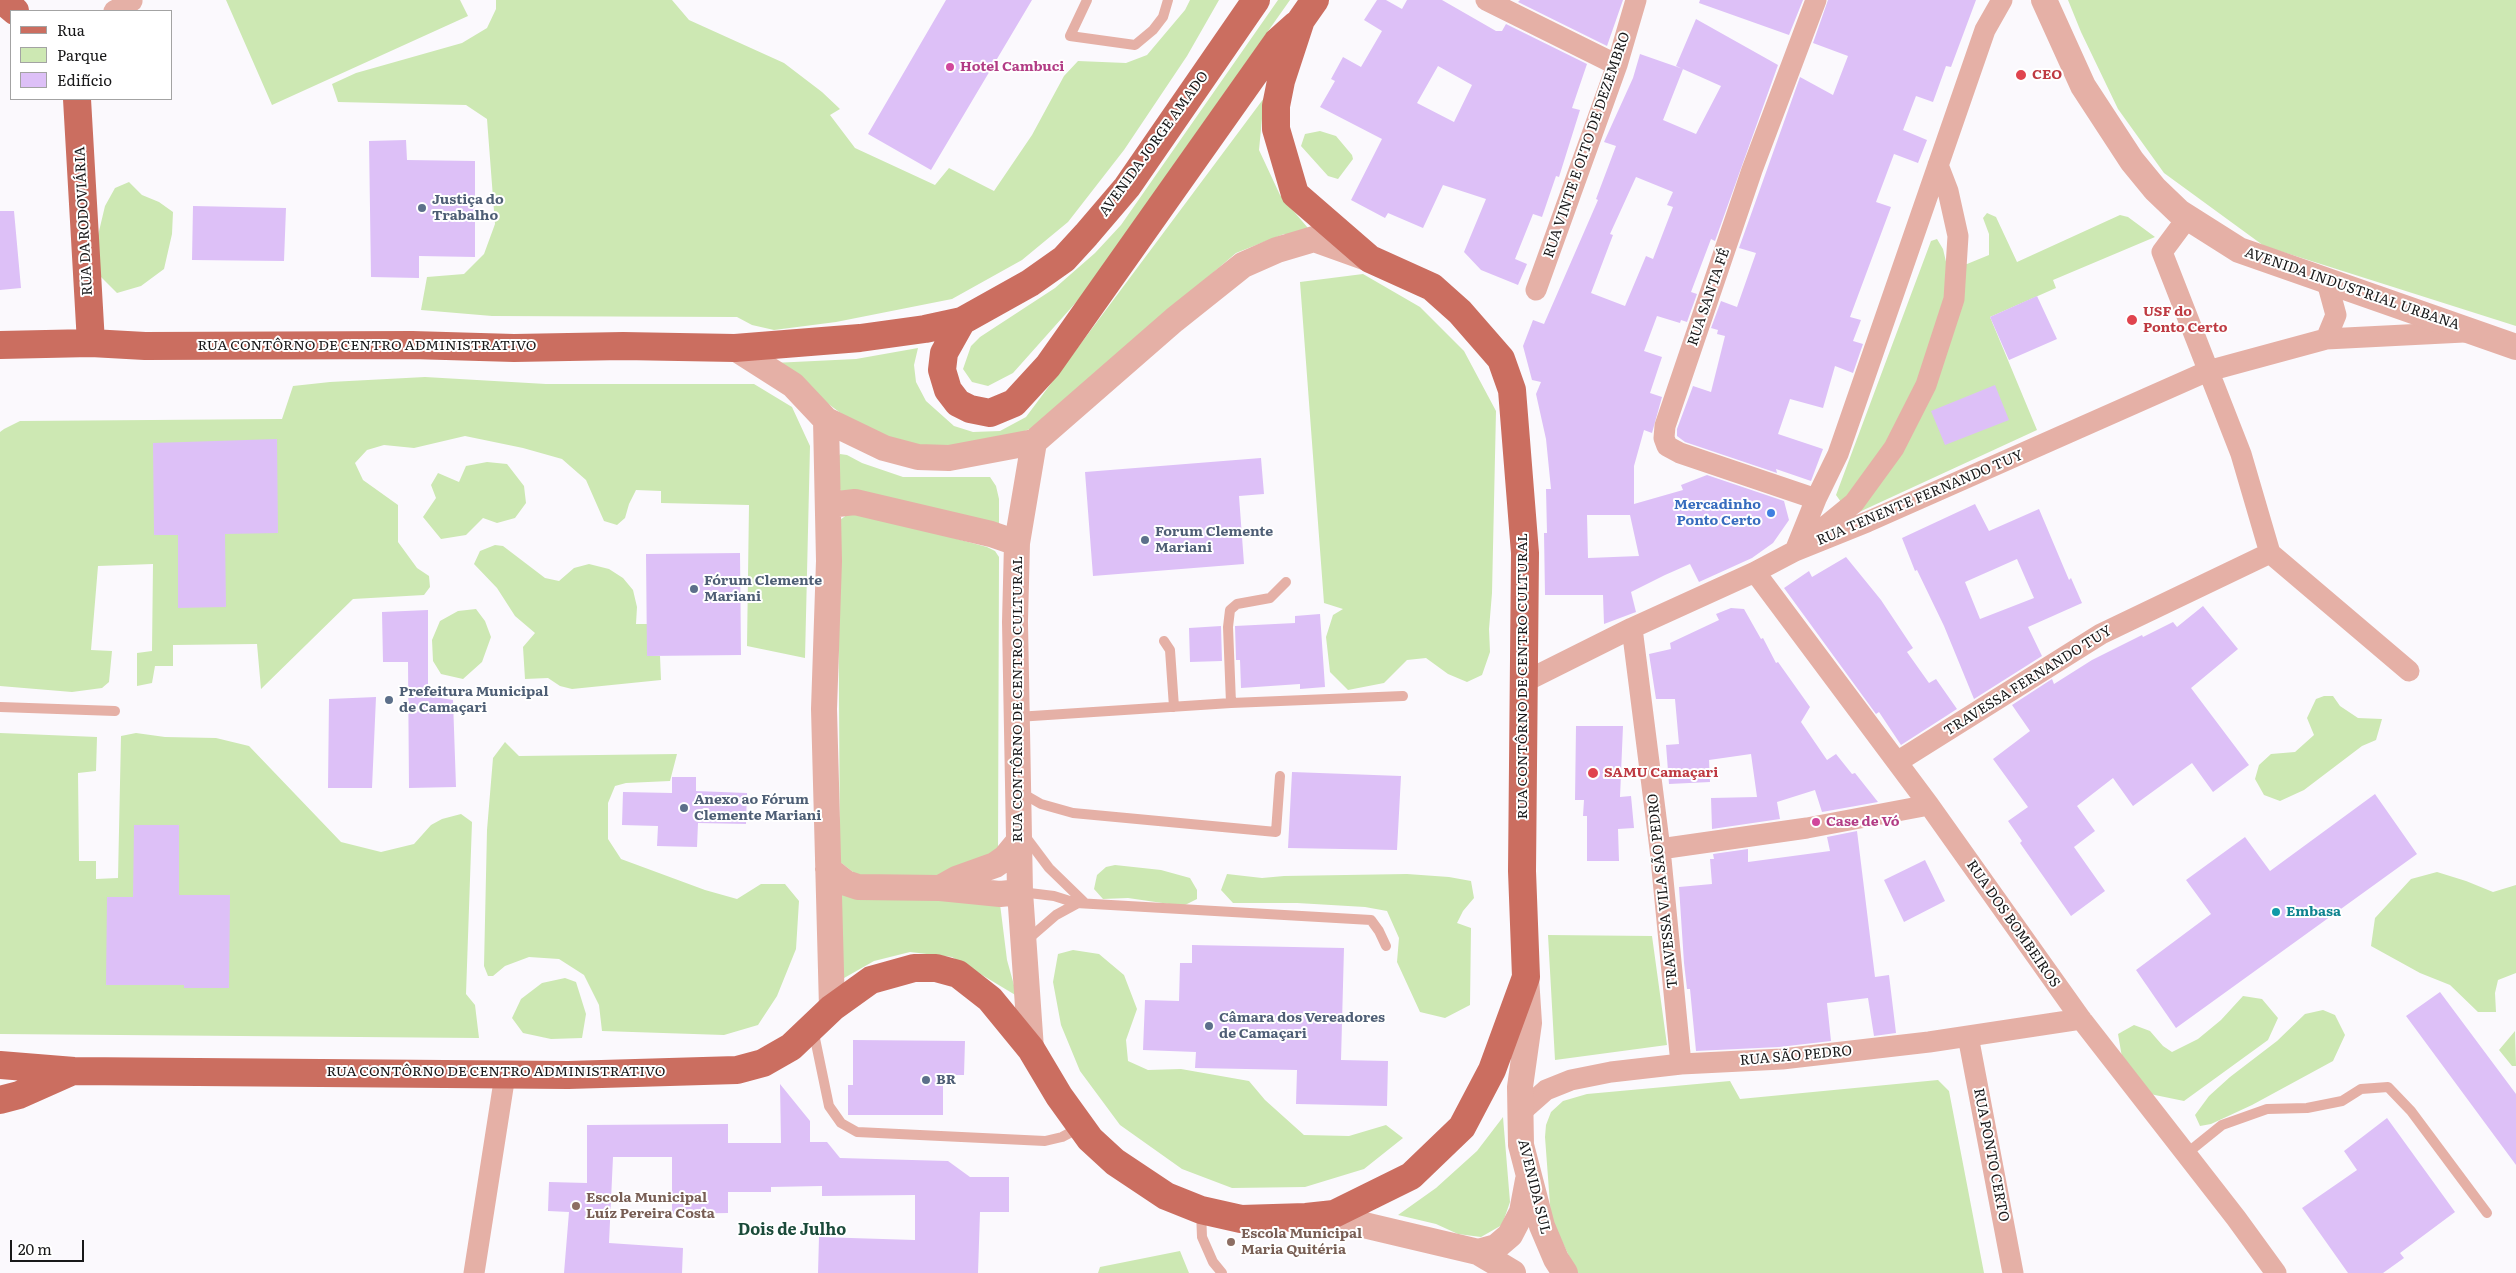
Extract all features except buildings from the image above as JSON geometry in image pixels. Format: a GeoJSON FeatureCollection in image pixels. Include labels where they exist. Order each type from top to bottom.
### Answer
{"type":"FeatureCollection","features":[{"type":"Feature","properties":{"kind":"main road"},"geometry":{"type":"LineString","coordinates":[[2,0],[14,10]]}},
{"type":"Feature","properties":{"kind":"main road","name":"AVENIDA JORGE AMADO"},"geometry":{"type":"LineString","coordinates":[[962,321],[1000,302],[1036,279],[1064,259],[1086,235],[1127,187],[1256,0]]}},
{"type":"Feature","properties":{"kind":"main road"},"geometry":{"type":"LineString","coordinates":[[962,321],[944,353],[942,370],[948,390],[958,403],[970,410],[990,414],[1014,403],[1048,366],[1277,42],[1308,10]]}},
{"type":"Feature","properties":{"kind":"main road"},"geometry":{"type":"LineString","coordinates":[[1308,10],[1281,81],[1276,106],[1276,129],[1295,194],[1370,259]]}},
{"type":"Feature","properties":{"kind":"main road","name":"RUA DA RODOVIÁRIA"},"geometry":{"type":"LineString","coordinates":[[78,100],[91,343]]}},
{"type":"Feature","properties":{"kind":"main road","name":"RUA CONTÔRNO DE CENTRO CULTURAL"},"geometry":{"type":"LineString","coordinates":[[832,1008],[871,980],[914,968],[936,968],[958,974],[990,999],[1031,1049],[1090,1139],[1115,1162],[1166,1196],[1201,1210],[1241,1219],[1334,1214],[1411,1176],[1462,1126],[1492,1070],[1526,977],[1522,871],[1526,553],[1512,390],[1501,359],[1460,312],[1432,287],[1370,259]]}},
{"type":"Feature","properties":{"kind":"main road","name":"RUA CONTÔRNO DE CENTRO ADMINISTRATIVO"},"geometry":{"type":"LineString","coordinates":[[0,345],[91,343],[145,346],[412,345],[514,348],[624,346],[735,348],[860,338],[962,321]]}},
{"type":"Feature","properties":{"kind":"main road","name":"RUA CONTÔRNO DE CENTRO ADMINISTRATIVO"},"geometry":{"type":"LineString","coordinates":[[0,1065],[74,1071],[504,1075],[737,1070],[763,1063],[791,1047],[832,1008]]}},
{"type":"Feature","properties":{"kind":"main road"},"geometry":{"type":"LineString","coordinates":[[0,1100],[19,1096],[74,1071]]}},
{"type":"Feature","properties":{"kind":"street"},"geometry":{"type":"LineString","coordinates":[[116,10],[132,0]]}},
{"type":"Feature","properties":{"kind":"street"},"geometry":{"type":"LineString","coordinates":[[1486,0],[1617,65]]}},
{"type":"Feature","properties":{"kind":"street","name":"RUA VINTE E OITO DE DEZEMBRO"},"geometry":{"type":"LineString","coordinates":[[1536,290],[1617,65],[1636,0]]}},
{"type":"Feature","properties":{"kind":"street","name":"RUA SANTA FÉ"},"geometry":{"type":"LineString","coordinates":[[1816,0],[1752,170],[1665,426],[1664,438],[1667,446],[1680,453],[1816,499]]}},
{"type":"Feature","properties":{"kind":"street"},"geometry":{"type":"LineString","coordinates":[[1796,551],[1816,499],[1838,454],[1985,30],[2002,0]]}},
{"type":"Feature","properties":{"kind":"street","name":"AVENIDA INDUSTRIAL URBANA"},"geometry":{"type":"LineString","coordinates":[[2044,0],[2083,86],[2132,161],[2155,189],[2188,217],[2239,250],[2327,282],[2475,331],[2516,347]]}},
{"type":"Feature","properties":{"kind":"street"},"geometry":{"type":"LineString","coordinates":[[1796,551],[1854,503],[1894,448],[1926,385],[1954,299],[1958,236],[1948,191],[1938,165]]}},
{"type":"Feature","properties":{"kind":"street"},"geometry":{"type":"LineString","coordinates":[[2188,217],[2162,252],[2241,454],[2270,553],[2408,670]]}},
{"type":"Feature","properties":{"kind":"street","name":"RUA CONTÔRNO DE CENTRO CULTURAL"},"geometry":{"type":"LineString","coordinates":[[1031,1049],[1022,944],[1016,717],[1017,543],[1034,442],[1174,320],[1243,265],[1277,250],[1314,239],[1370,259]]}},
{"type":"Feature","properties":{"kind":"street"},"geometry":{"type":"LineString","coordinates":[[2326,339],[2336,315],[2327,282]]}},
{"type":"Feature","properties":{"kind":"street","name":"RUA TENENTE FERNANDO TUY"},"geometry":{"type":"LineString","coordinates":[[1524,682],[1632,628],[1796,551],[1868,522],[2208,371],[2326,339],[2475,331]]}},
{"type":"Feature","properties":{"kind":"street"},"geometry":{"type":"LineString","coordinates":[[735,348],[793,385],[826,420],[884,448],[918,457],[949,458],[1034,442]]}},
{"type":"Feature","properties":{"kind":"street"},"geometry":{"type":"LineString","coordinates":[[826,420],[829,505],[824,709],[832,1008]]}},
{"type":"Feature","properties":{"kind":"street"},"geometry":{"type":"LineString","coordinates":[[829,505],[855,502],[991,534],[1017,543]]}},
{"type":"Feature","properties":{"kind":"street","name":"TRAVESSA FERNANDO TUY"},"geometry":{"type":"LineString","coordinates":[[1897,762],[2100,634],[2270,553]]}},
{"type":"Feature","properties":{"kind":"street","name":"RUA DOS BOMBEIROS"},"geometry":{"type":"LineString","coordinates":[[1754,572],[1929,805],[2081,1019],[2276,1273]]}},
{"type":"Feature","properties":{"kind":"street","name":"TRAVESSA VILA SÃO PEDRO"},"geometry":{"type":"LineString","coordinates":[[1632,628],[1660,849],[1681,1064]]}},
{"type":"Feature","properties":{"kind":"street"},"geometry":{"type":"LineString","coordinates":[[1660,849],[1807,828],[1929,805]]}},
{"type":"Feature","properties":{"kind":"street"},"geometry":{"type":"LineString","coordinates":[[940,888],[956,879],[995,865],[1005,858],[1018,834]]}},
{"type":"Feature","properties":{"kind":"street"},"geometry":{"type":"LineString","coordinates":[[828,869],[846,883],[858,887],[940,888],[1000,894],[1020,892]]}},
{"type":"Feature","properties":{"kind":"street","name":"AVENIDA SUL"},"geometry":{"type":"LineString","coordinates":[[1526,977],[1529,1023],[1520,1087],[1521,1144],[1542,1226],[1556,1259],[1565,1273]]}},
{"type":"Feature","properties":{"kind":"street","name":"RUA SÃO PEDRO"},"geometry":{"type":"LineString","coordinates":[[1520,1113],[1546,1090],[1571,1080],[1611,1072],[1681,1064],[1782,1060],[2081,1019]]}},
{"type":"Feature","properties":{"kind":"street","name":"RUA PONTO CERTO"},"geometry":{"type":"LineString","coordinates":[[1968,1036],[2013,1273]]}},
{"type":"Feature","properties":{"kind":"street"},"geometry":{"type":"LineString","coordinates":[[474,1273],[504,1075]]}},
{"type":"Feature","properties":{"kind":"street"},"geometry":{"type":"LineString","coordinates":[[1478,1252],[1496,1247],[1510,1235],[1522,1212],[1529,1177]]}},
{"type":"Feature","properties":{"kind":"street"},"geometry":{"type":"LineString","coordinates":[[1334,1214],[1368,1226],[1478,1252],[1513,1273]]}},
{"type":"Feature","properties":{"kind":"lane"},"geometry":{"type":"LineString","coordinates":[[1087,0],[1070,36],[1136,45],[1158,24],[1168,0]]}},
{"type":"Feature","properties":{"kind":"lane"},"geometry":{"type":"LineString","coordinates":[[1231,703],[1228,627],[1230,610],[1237,604],[1270,598],[1286,582]]}},
{"type":"Feature","properties":{"kind":"lane"},"geometry":{"type":"LineString","coordinates":[[1164,641],[1170,650],[1174,706]]}},
{"type":"Feature","properties":{"kind":"lane"},"geometry":{"type":"LineString","coordinates":[[1016,717],[1174,706],[1403,696]]}},
{"type":"Feature","properties":{"kind":"lane"},"geometry":{"type":"LineString","coordinates":[[0,707],[115,712]]}},
{"type":"Feature","properties":{"kind":"lane"},"geometry":{"type":"LineString","coordinates":[[1017,790],[1041,804],[1072,813],[1276,832],[1280,776]]}},
{"type":"Feature","properties":{"kind":"lane"},"geometry":{"type":"LineString","coordinates":[[1018,834],[1080,902]]}},
{"type":"Feature","properties":{"kind":"lane"},"geometry":{"type":"LineString","coordinates":[[1020,892],[1054,896],[1080,902],[1371,920],[1386,946]]}},
{"type":"Feature","properties":{"kind":"lane"},"geometry":{"type":"LineString","coordinates":[[1022,944],[1056,915],[1080,902]]}},
{"type":"Feature","properties":{"kind":"lane"},"geometry":{"type":"LineString","coordinates":[[813,1028],[829,1106],[841,1123],[856,1132],[1046,1141],[1062,1137],[1081,1127]]}},
{"type":"Feature","properties":{"kind":"lane"},"geometry":{"type":"LineString","coordinates":[[2186,1154],[2222,1125],[2267,1109],[2307,1108],[2342,1101],[2362,1089],[2388,1087],[2411,1111],[2487,1213]]}},
{"type":"Feature","properties":{"kind":"lane"},"geometry":{"type":"LineString","coordinates":[[1201,1210],[1202,1237],[1213,1262],[1222,1273]]}},
{"type":"Feature","properties":{"kind":"green space"},"geometry":{"type":"Polygon","coordinates":[[[226,0],[460,0],[468,16],[272,105],[226,0]]]}},
{"type":"Feature","properties":{"kind":"green space"},"geometry":{"type":"Polygon","coordinates":[[[496,0],[672,0],[689,20],[784,63],[822,92],[840,109],[830,115],[855,148],[935,185],[949,168],[994,191],[1032,135],[1064,76],[1078,61],[1126,63],[1147,55],[1185,10],[1190,0],[1219,0],[1187,56],[1124,150],[1068,222],[1022,260],[952,299],[836,322],[774,330],[752,325],[737,317],[492,316],[421,310],[427,277],[464,274],[484,254],[495,224],[487,119],[466,105],[338,102],[332,84],[356,73],[462,43],[487,28],[496,9],[496,0]]]}},
{"type":"Feature","properties":{"kind":"green space"},"geometry":{"type":"Polygon","coordinates":[[[1278,0],[1290,0],[1079,299],[1013,373],[988,386],[972,382],[963,369],[971,346],[980,337],[1055,288],[1095,253],[1121,225],[1278,0]]]}},
{"type":"Feature","properties":{"kind":"green space"},"geometry":{"type":"Polygon","coordinates":[[[2068,0],[2516,0],[2516,326],[2264,246],[2164,173],[2118,109],[2081,32],[2068,0]]]}},
{"type":"Feature","properties":{"kind":"green space"},"geometry":{"type":"Polygon","coordinates":[[[1264,98],[1259,150],[1280,195],[1313,234],[1284,234],[1236,253],[1032,428],[1006,439],[934,448],[885,439],[846,417],[773,363],[856,359],[918,348],[914,365],[916,382],[926,401],[954,426],[973,432],[1000,431],[1026,417],[1264,98]]]}},
{"type":"Feature","properties":{"kind":"green space"},"geometry":{"type":"Polygon","coordinates":[[[1320,131],[1336,136],[1352,155],[1353,159],[1338,179],[1328,176],[1301,146],[1305,134],[1320,131]]]}},
{"type":"Feature","properties":{"kind":"green space"},"geometry":{"type":"Polygon","coordinates":[[[129,182],[142,195],[159,202],[173,212],[172,234],[164,269],[141,286],[117,293],[99,275],[95,248],[105,206],[115,188],[129,182]]]}},
{"type":"Feature","properties":{"kind":"green space"},"geometry":{"type":"Polygon","coordinates":[[[1987,213],[1996,217],[2017,262],[2120,215],[2128,217],[2155,237],[2053,280],[2056,288],[1990,317],[2037,430],[1857,513],[1846,509],[1836,495],[1931,241],[1937,239],[1943,249],[1947,266],[1967,264],[1989,255],[1989,234],[1983,218],[1987,213]]]}},
{"type":"Feature","properties":{"kind":"green space"},"geometry":{"type":"Polygon","coordinates":[[[1363,274],[1420,307],[1464,351],[1496,411],[1492,593],[1489,629],[1490,652],[1482,675],[1467,682],[1448,674],[1426,658],[1407,660],[1384,683],[1348,690],[1330,672],[1326,637],[1333,615],[1343,609],[1324,603],[1300,282],[1363,274]]]}},
{"type":"Feature","properties":{"kind":"green space"},"geometry":{"type":"Polygon","coordinates":[[[425,377],[546,384],[754,384],[792,407],[810,446],[805,658],[747,646],[749,505],[661,503],[661,491],[636,490],[625,518],[617,525],[604,521],[586,480],[562,459],[523,448],[465,436],[414,448],[384,445],[367,450],[355,463],[363,480],[398,505],[398,542],[417,568],[429,576],[430,587],[424,595],[353,599],[261,689],[257,644],[173,645],[173,666],[155,666],[152,683],[137,686],[137,653],[152,651],[153,564],[98,566],[91,650],[112,651],[109,682],[102,688],[72,692],[0,686],[0,432],[4,429],[20,421],[282,419],[293,386],[425,377]]]}},
{"type":"Feature","properties":{"kind":"green space"},"geometry":{"type":"Polygon","coordinates":[[[840,454],[903,477],[990,477],[996,486],[999,499],[999,532],[841,498],[837,459],[840,454]]]}},
{"type":"Feature","properties":{"kind":"green space"},"geometry":{"type":"Polygon","coordinates":[[[487,462],[507,464],[524,486],[526,503],[515,518],[497,523],[483,518],[466,535],[441,539],[423,517],[436,498],[431,485],[438,473],[459,482],[466,466],[487,462]]]}},
{"type":"Feature","properties":{"kind":"green space"},"geometry":{"type":"Polygon","coordinates":[[[860,513],[987,547],[995,551],[999,557],[998,853],[948,875],[862,879],[840,862],[838,535],[840,520],[848,514],[860,513]]]}},
{"type":"Feature","properties":{"kind":"green space"},"geometry":{"type":"Polygon","coordinates":[[[495,545],[503,546],[545,578],[559,581],[574,568],[589,564],[609,569],[623,578],[633,590],[637,607],[636,624],[647,624],[647,656],[660,656],[661,680],[572,689],[560,686],[548,678],[525,679],[523,647],[535,633],[515,616],[497,588],[474,564],[480,551],[495,545]]]}},
{"type":"Feature","properties":{"kind":"green space"},"geometry":{"type":"Polygon","coordinates":[[[476,609],[485,621],[491,637],[482,662],[463,679],[441,674],[433,661],[432,640],[440,621],[458,611],[476,609]]]}},
{"type":"Feature","properties":{"kind":"green space"},"geometry":{"type":"Polygon","coordinates":[[[2324,696],[2333,696],[2340,706],[2358,718],[2382,719],[2376,740],[2362,746],[2304,790],[2280,801],[2264,795],[2255,779],[2259,765],[2271,754],[2295,752],[2314,735],[2307,718],[2316,699],[2324,696]]]}},
{"type":"Feature","properties":{"kind":"green space"},"geometry":{"type":"Polygon","coordinates":[[[0,733],[97,737],[96,771],[78,773],[79,861],[96,861],[96,879],[118,878],[121,736],[136,733],[165,737],[216,738],[249,746],[341,842],[381,852],[414,844],[431,825],[442,819],[461,814],[472,822],[466,994],[475,1005],[479,1038],[0,1034],[0,733]]]}},
{"type":"Feature","properties":{"kind":"green space"},"geometry":{"type":"Polygon","coordinates":[[[505,742],[519,756],[677,754],[670,781],[626,783],[615,786],[608,803],[608,839],[621,859],[705,890],[737,899],[761,884],[785,884],[799,901],[796,949],[777,996],[758,1025],[724,1035],[602,1031],[599,1005],[584,975],[559,959],[529,957],[505,966],[493,976],[488,976],[484,966],[487,830],[493,758],[505,742]]]}},
{"type":"Feature","properties":{"kind":"green space"},"geometry":{"type":"Polygon","coordinates":[[[1115,865],[1161,870],[1190,878],[1197,890],[1197,899],[1183,906],[1128,898],[1103,899],[1094,889],[1097,875],[1106,867],[1115,865]]]}},
{"type":"Feature","properties":{"kind":"green space"},"geometry":{"type":"Polygon","coordinates":[[[2437,872],[2493,892],[2516,885],[2516,973],[2498,980],[2495,993],[2496,1012],[2478,1012],[2450,985],[2420,973],[2371,946],[2375,918],[2411,879],[2437,872]]]}},
{"type":"Feature","properties":{"kind":"green space"},"geometry":{"type":"Polygon","coordinates":[[[1227,874],[1262,878],[1407,874],[1449,877],[1471,881],[1474,898],[1463,911],[1457,923],[1471,928],[1470,1005],[1445,1018],[1420,1012],[1397,962],[1399,938],[1387,911],[1365,907],[1297,903],[1233,903],[1221,890],[1227,874]]]}},
{"type":"Feature","properties":{"kind":"green space"},"geometry":{"type":"Polygon","coordinates":[[[837,890],[994,899],[1000,904],[1007,960],[1017,996],[952,957],[910,952],[874,961],[837,982],[837,890]]]}},
{"type":"Feature","properties":{"kind":"green space"},"geometry":{"type":"Polygon","coordinates":[[[1548,935],[1652,936],[1667,1045],[1555,1060],[1548,935]]]}},
{"type":"Feature","properties":{"kind":"green space"},"geometry":{"type":"Polygon","coordinates":[[[1073,950],[1099,954],[1124,975],[1137,1009],[1126,1040],[1128,1061],[1148,1070],[1181,1069],[1249,1081],[1265,1100],[1304,1135],[1349,1136],[1386,1125],[1403,1138],[1364,1169],[1305,1187],[1232,1188],[1182,1169],[1120,1125],[1080,1071],[1061,1025],[1053,982],[1058,954],[1073,950]]]}},
{"type":"Feature","properties":{"kind":"green space"},"geometry":{"type":"Polygon","coordinates":[[[565,978],[576,982],[586,1014],[582,1038],[551,1039],[523,1033],[512,1018],[521,999],[542,983],[565,978]]]}},
{"type":"Feature","properties":{"kind":"green space"},"geometry":{"type":"Polygon","coordinates":[[[2243,996],[2262,999],[2278,1018],[2268,1040],[2184,1101],[2150,1094],[2123,1063],[2118,1034],[2134,1025],[2150,1031],[2163,1046],[2172,1052],[2198,1039],[2221,1020],[2243,996]]]}},
{"type":"Feature","properties":{"kind":"green space"},"geometry":{"type":"Polygon","coordinates":[[[2323,1010],[2335,1015],[2345,1035],[2333,1061],[2252,1105],[2211,1124],[2200,1126],[2195,1115],[2209,1096],[2230,1077],[2277,1041],[2305,1014],[2323,1010]]]}},
{"type":"Feature","properties":{"kind":"green space"},"geometry":{"type":"Polygon","coordinates":[[[2515,1031],[2516,1066],[2512,1066],[2499,1050],[2515,1031]]]}},
{"type":"Feature","properties":{"kind":"green space"},"geometry":{"type":"Polygon","coordinates":[[[1938,1080],[1949,1091],[1984,1273],[1577,1273],[1551,1218],[1545,1137],[1546,1125],[1551,1112],[1563,1101],[1587,1094],[1730,1081],[1740,1099],[1938,1080]]]}},
{"type":"Feature","properties":{"kind":"green space"},"geometry":{"type":"Polygon","coordinates":[[[1503,1117],[1510,1202],[1502,1225],[1481,1237],[1458,1234],[1436,1224],[1398,1215],[1436,1188],[1477,1151],[1503,1117]]]}},
{"type":"Feature","properties":{"kind":"green space"},"geometry":{"type":"Polygon","coordinates":[[[1180,1251],[1189,1273],[1098,1273],[1100,1267],[1180,1251]]]}},
{"type":"Feature","properties":{"kind":"place","name":"Hotel Cambuci"},"geometry":{"type":"Point","coordinates":[950,67]}},
{"type":"Feature","properties":{"kind":"place","name":"CEO"},"geometry":{"type":"Point","coordinates":[2021,75]}},
{"type":"Feature","properties":{"kind":"place","name":"Justiça do Trabalho"},"geometry":{"type":"Point","coordinates":[422,208]}},
{"type":"Feature","properties":{"kind":"place","name":"USF do Ponto Certo"},"geometry":{"type":"Point","coordinates":[2132,320]}},
{"type":"Feature","properties":{"kind":"place","name":"Mercadinho Ponto Certo"},"geometry":{"type":"Point","coordinates":[1771,513]}},
{"type":"Feature","properties":{"kind":"place","name":"Forum Clemente Mariani"},"geometry":{"type":"Point","coordinates":[1145,540]}},
{"type":"Feature","properties":{"kind":"place","name":"Fórum Clemente Mariani"},"geometry":{"type":"Point","coordinates":[694,589]}},
{"type":"Feature","properties":{"kind":"place","name":"Prefeitura Municipal de Camaçari"},"geometry":{"type":"Point","coordinates":[389,700]}},
{"type":"Feature","properties":{"kind":"place","name":"SAMU Camaçari"},"geometry":{"type":"Point","coordinates":[1593,773]}},
{"type":"Feature","properties":{"kind":"place","name":"Anexo ao Fórum Clemente Mariani"},"geometry":{"type":"Point","coordinates":[684,808]}},
{"type":"Feature","properties":{"kind":"place","name":"Case de Vó"},"geometry":{"type":"Point","coordinates":[1816,822]}},
{"type":"Feature","properties":{"kind":"place","name":"Embasa"},"geometry":{"type":"Point","coordinates":[2276,912]}},
{"type":"Feature","properties":{"kind":"place","name":"Câmara dos Vereadores de Camaçari"},"geometry":{"type":"Point","coordinates":[1209,1026]}},
{"type":"Feature","properties":{"kind":"place","name":"BR"},"geometry":{"type":"Point","coordinates":[926,1080]}},
{"type":"Feature","properties":{"kind":"place","name":"Escola Municipal Luíz Pereira Costa"},"geometry":{"type":"Point","coordinates":[576,1206]}},
{"type":"Feature","properties":{"kind":"place","name":"Escola Municipal Maria Quitéria"},"geometry":{"type":"Point","coordinates":[1231,1242]}},
{"type":"Feature","properties":{"kind":"district","name":"Dois de Julho"},"geometry":{"type":"Point","coordinates":[792,1230]}}]}
